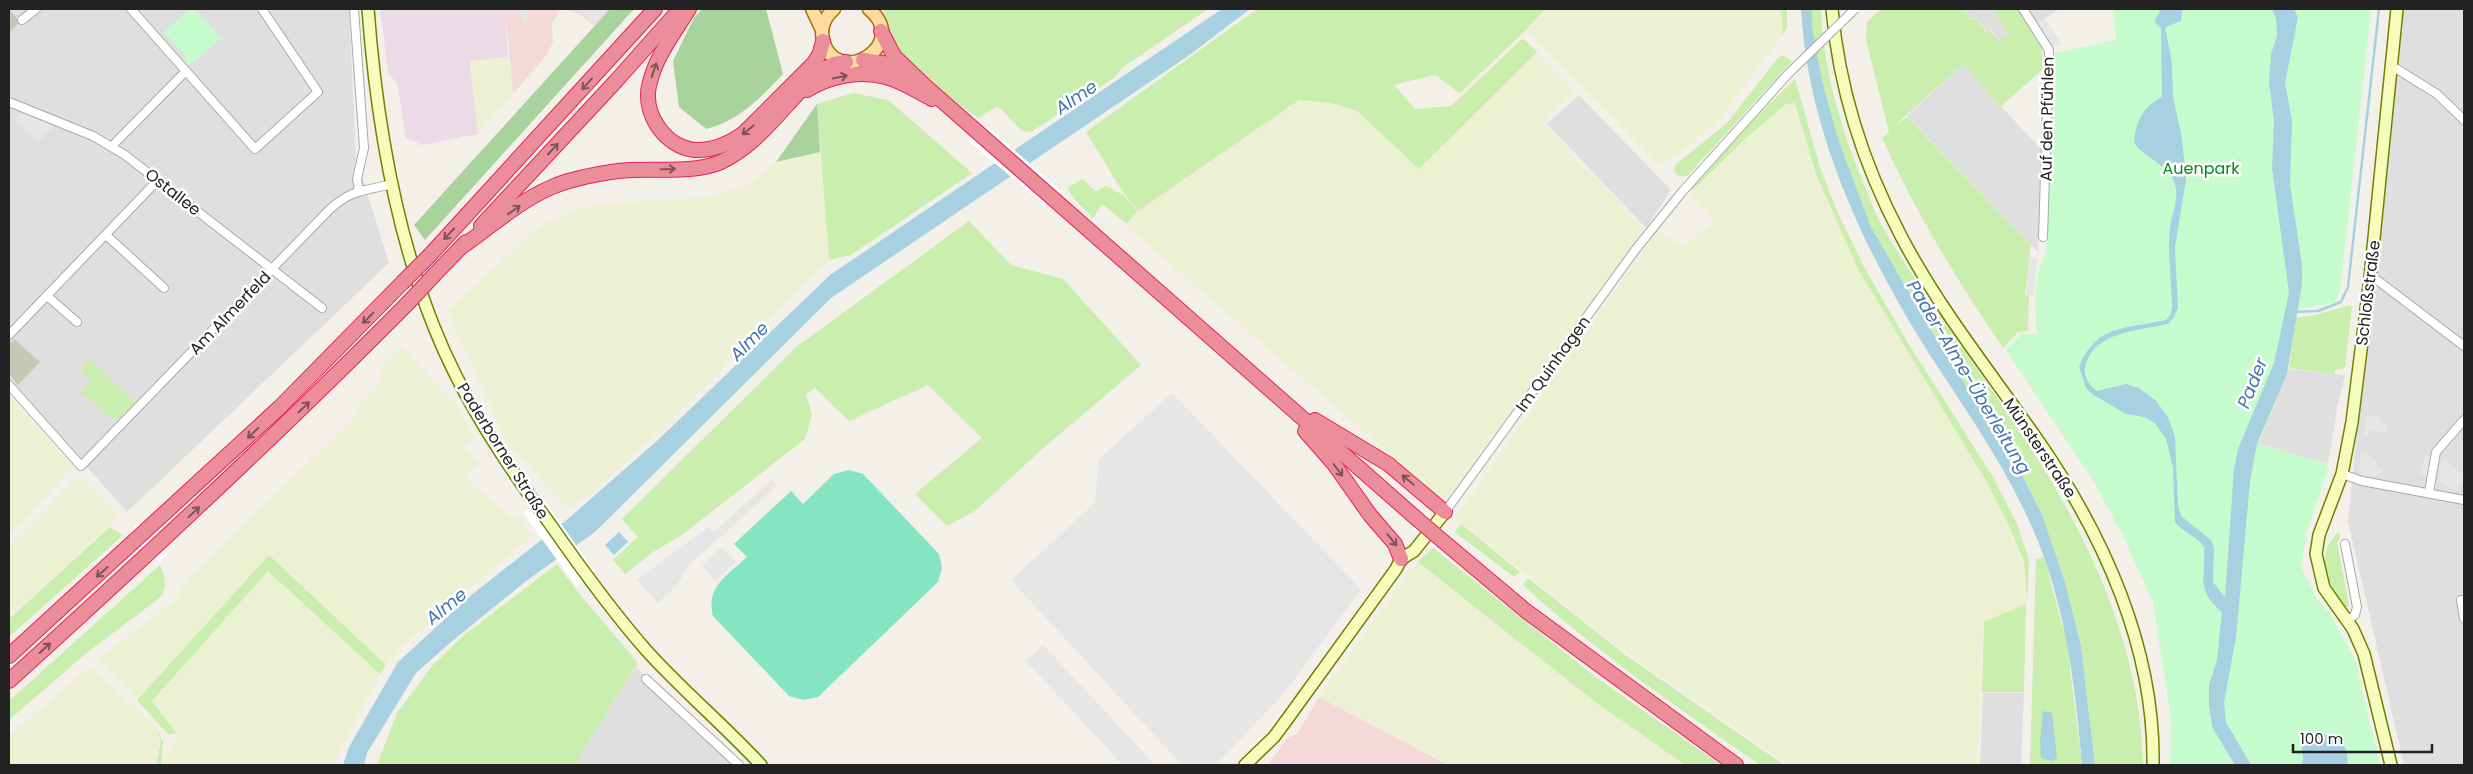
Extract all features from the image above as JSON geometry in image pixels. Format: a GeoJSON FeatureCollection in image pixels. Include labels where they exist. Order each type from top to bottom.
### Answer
{"type":"FeatureCollection","features":[{"type":"Feature","properties":{"kind":"highway"},"geometry":{"type":"LineString","coordinates":[[9,656],[142,536],[280,407],[430,255],[655,9]]}},
{"type":"Feature","properties":{"kind":"highway"},"geometry":{"type":"LineString","coordinates":[[9,681],[155,549],[311,400],[410,302],[610,88],[680,9]]}},
{"type":"Feature","properties":{"kind":"highway"},"geometry":{"type":"LineString","coordinates":[[689,9],[658,58],[649,87],[648,102],[658,126],[671,139],[689,148],[708,149],[719,146],[732,141],[750,128],[814,63],[820,53],[823,36]]}},
{"type":"Feature","properties":{"kind":"highway"},"geometry":{"type":"LineString","coordinates":[[881,32],[891,52],[924,85],[1417,519],[1526,611],[1736,765]]}},
{"type":"Feature","properties":{"kind":"highway"},"geometry":{"type":"LineString","coordinates":[[863,60],[888,64],[924,85]]}},
{"type":"Feature","properties":{"kind":"highway"},"geometry":{"type":"LineString","coordinates":[[460,248],[534,196],[570,181],[616,171],[694,168],[719,162],[745,146],[822,70],[834,64],[846,62]]}},
{"type":"Feature","properties":{"kind":"highway"},"geometry":{"type":"LineString","coordinates":[[796,97],[828,80],[845,75],[868,74],[887,77],[948,106]]}},
{"type":"Feature","properties":{"kind":"highway"},"geometry":{"type":"LineString","coordinates":[[1272,392],[1344,440],[1388,464],[1445,512]]}},
{"type":"Feature","properties":{"kind":"highway"},"geometry":{"type":"LineString","coordinates":[[1272,392],[1334,464],[1370,515],[1398,547],[1401,559]]}},
{"type":"Feature","properties":{"kind":"main road"},"geometry":{"type":"LineString","coordinates":[[812,9],[831,54],[846,62],[863,60],[876,50],[881,32],[878,20],[869,9]]}},
{"type":"Feature","properties":{"kind":"main road"},"geometry":{"type":"LineString","coordinates":[[823,36],[826,18],[834,9]]}},
{"type":"Feature","properties":{"kind":"street"},"geometry":{"type":"LineString","coordinates":[[22,20],[36,9]]}},
{"type":"Feature","properties":{"kind":"street"},"geometry":{"type":"LineString","coordinates":[[131,9],[255,149],[318,92],[262,9]]}},
{"type":"Feature","properties":{"kind":"street"},"geometry":{"type":"LineString","coordinates":[[354,9],[364,148],[357,179],[359,190]]}},
{"type":"Feature","properties":{"kind":"street","name":"Paderborner Straße"},"geometry":{"type":"LineString","coordinates":[[368,9],[373,70],[393,184],[418,285],[434,328],[460,383],[480,421],[535,504],[588,577],[647,652],[761,765]]}},
{"type":"Feature","properties":{"kind":"street","name":"Münsterstraße"},"geometry":{"type":"LineString","coordinates":[[1832,9],[1835,42],[1846,98],[1872,178],[1902,237],[1959,329],[2040,444],[2074,497],[2102,549],[2129,616],[2140,661],[2149,705],[2153,765]]}},
{"type":"Feature","properties":{"kind":"street","name":"Im Quinhagen"},"geometry":{"type":"LineString","coordinates":[[1254,765],[1266,751],[1274,736],[1396,569],[1401,559],[1409,556],[1419,546],[1445,512],[1636,249],[1682,192],[1788,74],[1855,9]]}},
{"type":"Feature","properties":{"kind":"street","name":"Auf den Pfühlen"},"geometry":{"type":"LineString","coordinates":[[2023,9],[2049,50],[2050,67],[2043,237]]}},
{"type":"Feature","properties":{"kind":"street","name":"Schloßstraße"},"geometry":{"type":"LineString","coordinates":[[2391,765],[2364,654],[2347,622],[2327,594],[2319,572],[2316,554],[2318,535],[2342,474],[2352,422],[2370,278],[2397,9]]}},
{"type":"Feature","properties":{"kind":"street"},"geometry":{"type":"LineString","coordinates":[[2392,66],[2437,94],[2464,120]]}},
{"type":"Feature","properties":{"kind":"street"},"geometry":{"type":"LineString","coordinates":[[112,146],[185,72]]}},
{"type":"Feature","properties":{"kind":"street","name":"Ostallee"},"geometry":{"type":"LineString","coordinates":[[9,102],[93,136],[112,146],[322,308]]}},
{"type":"Feature","properties":{"kind":"street"},"geometry":{"type":"LineString","coordinates":[[9,335],[158,180]]}},
{"type":"Feature","properties":{"kind":"street","name":"Am Almerfeld"},"geometry":{"type":"LineString","coordinates":[[9,385],[81,466],[273,270],[329,210],[346,195],[359,190],[393,184]]}},
{"type":"Feature","properties":{"kind":"street"},"geometry":{"type":"LineString","coordinates":[[106,235],[164,288]]}},
{"type":"Feature","properties":{"kind":"street"},"geometry":{"type":"LineString","coordinates":[[2370,278],[2377,280],[2464,346]]}},
{"type":"Feature","properties":{"kind":"street"},"geometry":{"type":"LineString","coordinates":[[47,296],[76,322]]}},
{"type":"Feature","properties":{"kind":"street"},"geometry":{"type":"LineString","coordinates":[[2429,492],[2434,456],[2464,420]]}},
{"type":"Feature","properties":{"kind":"street"},"geometry":{"type":"LineString","coordinates":[[2342,474],[2358,480],[2464,500]]}},
{"type":"Feature","properties":{"kind":"street"},"geometry":{"type":"LineString","coordinates":[[2345,544],[2356,607],[2355,615],[2347,622]]}},
{"type":"Feature","properties":{"kind":"street"},"geometry":{"type":"LineString","coordinates":[[2461,600],[2464,618]]}},
{"type":"Feature","properties":{"kind":"street"},"geometry":{"type":"LineString","coordinates":[[646,679],[739,765]]}},
{"type":"Feature","properties":{"kind":"street","name":"Im Quinhagen"},"geometry":{"type":"LineString","coordinates":[[1245,765],[1274,736]]}},
{"type":"Feature","properties":{"kind":"shaded area"},"geometry":{"type":"Polygon","coordinates":[[[9,9],[349,9],[356,157],[389,263],[127,512],[9,379],[9,374],[18,384],[13,339],[9,344],[9,33],[20,22],[9,9]],[[92,382],[81,391],[115,421],[92,382]]]}},
{"type":"Feature","properties":{"kind":"shaded area"},"geometry":{"type":"Polygon","coordinates":[[[9,9],[20,22],[9,33],[9,9]]]}},
{"type":"Feature","properties":{"kind":"shaded area"},"geometry":{"type":"Polygon","coordinates":[[[380,9],[505,9],[508,57],[470,62],[478,134],[422,145],[406,138],[397,83],[388,73],[380,9]]]}},
{"type":"Feature","properties":{"kind":"shaded area"},"geometry":{"type":"Polygon","coordinates":[[[505,9],[561,9],[552,24],[553,43],[545,57],[513,94],[505,9]]]}},
{"type":"Feature","properties":{"kind":"shaded area"},"geometry":{"type":"Polygon","coordinates":[[[520,9],[527,9],[529,22],[522,23],[520,9]]]}},
{"type":"Feature","properties":{"kind":"shaded area"},"geometry":{"type":"Polygon","coordinates":[[[561,9],[610,9],[595,26],[578,13],[561,9]]]}},
{"type":"Feature","properties":{"kind":"shaded area"},"geometry":{"type":"Polygon","coordinates":[[[572,9],[607,9],[595,23],[578,10],[572,9]]]}},
{"type":"Feature","properties":{"kind":"shaded area"},"geometry":{"type":"Polygon","coordinates":[[[1545,9],[1781,9],[1783,34],[1719,119],[1681,152],[1658,165],[1526,30],[1545,9]]]}},
{"type":"Feature","properties":{"kind":"shaded area"},"geometry":{"type":"Polygon","coordinates":[[[1963,9],[1991,9],[2008,34],[1998,40],[1991,29],[1987,32],[1976,17],[1972,19],[1963,9]]]}},
{"type":"Feature","properties":{"kind":"shaded area"},"geometry":{"type":"Polygon","coordinates":[[[2027,9],[2060,9],[2036,24],[2027,9]]]}},
{"type":"Feature","properties":{"kind":"shaded area"},"geometry":{"type":"Polygon","coordinates":[[[2401,9],[2464,9],[2464,765],[2404,765],[2348,521],[2401,9]]]}},
{"type":"Feature","properties":{"kind":"shaded area"},"geometry":{"type":"Polygon","coordinates":[[[2045,18],[2062,45],[2050,47],[2036,24],[2045,18]]]}},
{"type":"Feature","properties":{"kind":"shaded area"},"geometry":{"type":"Polygon","coordinates":[[[1537,52],[1575,92],[1543,123],[1645,229],[1447,498],[1442,499],[1126,226],[1138,211],[1299,100],[1331,103],[1357,111],[1419,169],[1537,52]]]}},
{"type":"Feature","properties":{"kind":"shaded area"},"geometry":{"type":"Polygon","coordinates":[[[508,57],[513,94],[478,134],[470,61],[508,57]]]}},
{"type":"Feature","properties":{"kind":"shaded area"},"geometry":{"type":"Polygon","coordinates":[[[1962,65],[2041,149],[2038,252],[1907,116],[1962,65]]]}},
{"type":"Feature","properties":{"kind":"shaded area"},"geometry":{"type":"Polygon","coordinates":[[[1579,95],[1671,190],[1646,228],[1547,124],[1579,95]]]}},
{"type":"Feature","properties":{"kind":"shaded area"},"geometry":{"type":"Polygon","coordinates":[[[1795,103],[1816,174],[1831,211],[1988,484],[2023,562],[2026,604],[1983,622],[1978,765],[1789,765],[1626,653],[1455,518],[1657,231],[1683,246],[1714,222],[1690,194],[1744,140],[1786,104],[1795,103]]]}},
{"type":"Feature","properties":{"kind":"shaded area"},"geometry":{"type":"Polygon","coordinates":[[[20,113],[54,126],[38,142],[14,119],[20,113]]]}},
{"type":"Feature","properties":{"kind":"shaded area"},"geometry":{"type":"Polygon","coordinates":[[[820,152],[829,260],[671,421],[608,479],[575,505],[567,507],[509,446],[447,311],[543,223],[595,204],[710,197],[749,184],[776,162],[820,152]]]}},
{"type":"Feature","properties":{"kind":"shaded area"},"geometry":{"type":"Polygon","coordinates":[[[2029,257],[2037,258],[2034,295],[2026,294],[2029,257]]]}},
{"type":"Feature","properties":{"kind":"shaded area"},"geometry":{"type":"Polygon","coordinates":[[[14,339],[40,362],[18,385],[9,374],[9,344],[14,339]]]}},
{"type":"Feature","properties":{"kind":"shaded area"},"geometry":{"type":"Polygon","coordinates":[[[401,347],[458,406],[475,437],[428,480],[355,410],[380,383],[381,368],[401,347]]]}},
{"type":"Feature","properties":{"kind":"shaded area"},"geometry":{"type":"Polygon","coordinates":[[[2289,369],[2345,375],[2328,464],[2258,444],[2289,369]]]}},
{"type":"Feature","properties":{"kind":"shaded area"},"geometry":{"type":"Polygon","coordinates":[[[1172,393],[1361,589],[1285,692],[1216,765],[1182,765],[1011,580],[1095,503],[1099,459],[1172,393]]]}},
{"type":"Feature","properties":{"kind":"shaded area"},"geometry":{"type":"Polygon","coordinates":[[[9,397],[73,467],[9,536],[9,397]]]}},
{"type":"Feature","properties":{"kind":"shaded area"},"geometry":{"type":"Polygon","coordinates":[[[358,415],[427,482],[465,448],[480,463],[464,477],[511,517],[520,519],[533,536],[452,602],[386,665],[269,555],[137,700],[100,663],[99,658],[176,600],[188,579],[239,528],[245,533],[240,527],[358,415]]]}},
{"type":"Feature","properties":{"kind":"shaded area"},"geometry":{"type":"Polygon","coordinates":[[[2367,415],[2380,417],[2380,423],[2387,423],[2386,432],[2369,430],[2368,437],[2364,437],[2367,415]]]}},
{"type":"Feature","properties":{"kind":"shaded area"},"geometry":{"type":"Polygon","coordinates":[[[2367,452],[2383,472],[2371,477],[2359,475],[2361,453],[2367,452]]]}},
{"type":"Feature","properties":{"kind":"shaded area"},"geometry":{"type":"Polygon","coordinates":[[[2424,456],[2430,457],[2427,476],[2421,475],[2424,456]]]}},
{"type":"Feature","properties":{"kind":"shaded area"},"geometry":{"type":"Polygon","coordinates":[[[2444,460],[2464,475],[2464,481],[2457,491],[2438,481],[2440,465],[2444,460]]]}},
{"type":"Feature","properties":{"kind":"shaded area"},"geometry":{"type":"Polygon","coordinates":[[[75,479],[85,480],[120,516],[9,617],[9,548],[75,479]]]}},
{"type":"Feature","properties":{"kind":"shaded area"},"geometry":{"type":"Polygon","coordinates":[[[772,479],[777,486],[689,565],[677,585],[658,603],[637,580],[708,527],[714,532],[772,479]]]}},
{"type":"Feature","properties":{"kind":"shaded area"},"geometry":{"type":"Polygon","coordinates":[[[722,547],[736,562],[716,581],[702,566],[722,547]]]}},
{"type":"Feature","properties":{"kind":"shaded area"},"geometry":{"type":"Polygon","coordinates":[[[1418,562],[1590,698],[1685,765],[1450,765],[1319,697],[1407,574],[1418,562]]]}},
{"type":"Feature","properties":{"kind":"shaded area"},"geometry":{"type":"Polygon","coordinates":[[[268,571],[380,674],[333,765],[162,765],[164,757],[178,735],[151,701],[268,571]]]}},
{"type":"Feature","properties":{"kind":"shaded area"},"geometry":{"type":"Polygon","coordinates":[[[1043,645],[1155,765],[1123,765],[1026,661],[1043,645]]]}},
{"type":"Feature","properties":{"kind":"shaded area"},"geometry":{"type":"Polygon","coordinates":[[[636,667],[720,749],[733,765],[580,765],[575,762],[636,667]]]}},
{"type":"Feature","properties":{"kind":"shaded area"},"geometry":{"type":"Polygon","coordinates":[[[88,668],[93,668],[156,728],[160,741],[156,765],[9,765],[9,736],[88,668]]]}},
{"type":"Feature","properties":{"kind":"shaded area"},"geometry":{"type":"Polygon","coordinates":[[[1983,693],[2024,693],[2021,765],[1980,765],[1983,693]]]}},
{"type":"Feature","properties":{"kind":"shaded area"},"geometry":{"type":"Polygon","coordinates":[[[1319,697],[1448,765],[1268,765],[1287,738],[1297,734],[1319,697]]]}},
{"type":"Feature","properties":{"kind":"green space"},"geometry":{"type":"Polygon","coordinates":[[[190,9],[195,9],[221,38],[188,67],[183,61],[187,57],[164,32],[190,9]]]}},
{"type":"Feature","properties":{"kind":"green space"},"geometry":{"type":"Polygon","coordinates":[[[610,9],[634,9],[425,240],[414,225],[610,9]]]}},
{"type":"Feature","properties":{"kind":"green space"},"geometry":{"type":"Polygon","coordinates":[[[702,9],[766,9],[783,74],[748,108],[729,120],[706,129],[679,107],[673,61],[694,18],[702,9]]]}},
{"type":"Feature","properties":{"kind":"green space"},"geometry":{"type":"Polygon","coordinates":[[[882,9],[1208,9],[1122,68],[1114,78],[1031,132],[1022,131],[998,106],[978,118],[911,66],[895,48],[891,39],[887,18],[882,9]]]}},
{"type":"Feature","properties":{"kind":"green space"},"geometry":{"type":"Polygon","coordinates":[[[1257,9],[1545,9],[1526,30],[1460,93],[1435,75],[1394,85],[1415,109],[1451,106],[1523,38],[1537,52],[1419,169],[1357,111],[1331,103],[1299,100],[1138,211],[1124,194],[1086,132],[1257,9]]]}},
{"type":"Feature","properties":{"kind":"green space"},"geometry":{"type":"Polygon","coordinates":[[[1781,9],[1787,9],[1787,28],[1783,34],[1781,9]]]}},
{"type":"Feature","properties":{"kind":"green space"},"geometry":{"type":"Polygon","coordinates":[[[1812,9],[1821,9],[1825,54],[1835,100],[1841,122],[1875,212],[1917,282],[2029,445],[2052,482],[2092,558],[2122,638],[2133,680],[2140,722],[2143,765],[2095,765],[2081,646],[2065,582],[2042,515],[2019,469],[1938,342],[1871,227],[1837,136],[1822,80],[1812,26],[1812,9]]]}},
{"type":"Feature","properties":{"kind":"green space"},"geometry":{"type":"Polygon","coordinates":[[[1881,9],[1962,9],[1972,20],[1976,18],[1986,32],[1990,30],[1998,40],[2008,34],[1992,9],[2018,9],[2042,45],[2043,69],[2001,106],[1962,65],[1891,129],[1907,117],[2031,245],[2025,295],[2029,295],[2028,331],[2018,332],[2003,348],[1938,246],[1882,138],[1889,132],[1866,39],[1867,22],[1881,9]]]}},
{"type":"Feature","properties":{"kind":"green space","name":"Auenpark"},"geometry":{"type":"Polygon","coordinates":[[[2113,9],[2371,9],[2340,291],[2334,303],[2299,309],[2295,317],[2287,374],[2258,444],[2328,464],[2327,473],[2307,531],[2301,566],[2316,598],[2330,614],[2355,659],[2380,765],[2170,765],[2171,718],[2153,602],[2124,538],[2093,480],[2006,350],[2021,334],[2037,334],[2035,293],[2038,273],[2046,253],[2055,53],[2116,40],[2113,9]]]}},
{"type":"Feature","properties":{"kind":"green space"},"geometry":{"type":"Polygon","coordinates":[[[1783,55],[1792,61],[1688,175],[1681,176],[1676,174],[1674,170],[1675,165],[1727,123],[1777,59],[1783,55]]]}},
{"type":"Feature","properties":{"kind":"green space"},"geometry":{"type":"Polygon","coordinates":[[[1795,79],[1820,167],[1836,209],[1863,265],[1908,343],[1993,477],[2017,524],[2029,560],[2027,602],[2024,562],[2009,526],[1988,484],[1858,269],[1816,174],[1795,103],[1786,104],[1744,140],[1692,191],[1692,186],[1734,139],[1795,79]]]}},
{"type":"Feature","properties":{"kind":"green space"},"geometry":{"type":"Polygon","coordinates":[[[853,93],[888,100],[972,173],[851,255],[829,260],[817,104],[853,93]]]}},
{"type":"Feature","properties":{"kind":"green space"},"geometry":{"type":"Polygon","coordinates":[[[817,104],[820,152],[776,162],[817,104]]]}},
{"type":"Feature","properties":{"kind":"green space"},"geometry":{"type":"Polygon","coordinates":[[[1083,179],[1095,191],[1106,186],[1123,195],[1137,211],[1127,224],[1102,204],[1093,218],[1077,202],[1067,188],[1083,179]]]}},
{"type":"Feature","properties":{"kind":"green space"},"geometry":{"type":"Polygon","coordinates":[[[969,221],[1011,265],[1063,279],[1141,365],[1039,452],[975,511],[947,526],[915,494],[982,438],[928,385],[849,421],[815,388],[806,394],[812,415],[805,439],[682,535],[653,552],[625,574],[613,560],[638,537],[622,519],[795,348],[969,221]]]}},
{"type":"Feature","properties":{"kind":"green space"},"geometry":{"type":"Polygon","coordinates":[[[2352,305],[2345,368],[2335,370],[2334,374],[2289,368],[2296,317],[2311,316],[2352,305]]]}},
{"type":"Feature","properties":{"kind":"green space"},"geometry":{"type":"Polygon","coordinates":[[[90,359],[135,402],[115,421],[80,392],[91,382],[80,369],[90,359]]]}},
{"type":"Feature","properties":{"kind":"green space"},"geometry":{"type":"Polygon","coordinates":[[[849,470],[863,474],[939,554],[942,568],[938,582],[818,697],[803,700],[789,696],[713,616],[713,597],[715,589],[720,582],[747,557],[734,544],[791,491],[803,504],[834,474],[849,470]]]}},
{"type":"Feature","properties":{"kind":"green space"},"geometry":{"type":"Polygon","coordinates":[[[1461,524],[1520,572],[1514,577],[1455,532],[1461,524]]]}},
{"type":"Feature","properties":{"kind":"green space"},"geometry":{"type":"Polygon","coordinates":[[[110,527],[123,535],[9,637],[9,619],[110,527]]]}},
{"type":"Feature","properties":{"kind":"green space"},"geometry":{"type":"Polygon","coordinates":[[[2339,532],[2340,539],[2337,542],[2349,606],[2344,608],[2329,580],[2325,560],[2326,551],[2331,541],[2339,532]]]}},
{"type":"Feature","properties":{"kind":"green space"},"geometry":{"type":"Polygon","coordinates":[[[1433,548],[1597,678],[1721,765],[1685,765],[1590,698],[1418,562],[1433,548]]]}},
{"type":"Feature","properties":{"kind":"green space"},"geometry":{"type":"Polygon","coordinates":[[[269,555],[386,665],[380,674],[268,571],[152,701],[177,734],[168,734],[137,700],[269,555]]]}},
{"type":"Feature","properties":{"kind":"green space"},"geometry":{"type":"Polygon","coordinates":[[[2044,557],[2067,643],[2082,765],[2030,765],[2036,559],[2044,557]]]}},
{"type":"Feature","properties":{"kind":"green space"},"geometry":{"type":"Polygon","coordinates":[[[557,564],[637,662],[638,667],[636,666],[576,762],[580,765],[377,765],[397,713],[432,666],[463,636],[557,564]]]}},
{"type":"Feature","properties":{"kind":"green space"},"geometry":{"type":"Polygon","coordinates":[[[160,565],[165,580],[162,596],[84,655],[9,720],[9,701],[160,565]]]}},
{"type":"Feature","properties":{"kind":"green space"},"geometry":{"type":"Polygon","coordinates":[[[1528,578],[1624,654],[1784,765],[1760,765],[1638,679],[1579,633],[1523,585],[1528,578]]]}},
{"type":"Feature","properties":{"kind":"green space"},"geometry":{"type":"Polygon","coordinates":[[[2026,604],[2024,692],[1982,692],[1984,622],[2026,604]]]}},
{"type":"Feature","properties":{"kind":"green space"},"geometry":{"type":"Polygon","coordinates":[[[156,728],[163,741],[161,765],[156,765],[161,741],[156,728]]]}},
{"type":"Feature","properties":{"kind":"water"},"geometry":{"type":"Polygon","coordinates":[[[1222,9],[1250,9],[1188,56],[831,298],[595,532],[526,581],[416,673],[367,753],[364,765],[343,765],[349,747],[398,662],[469,597],[569,518],[659,439],[830,275],[1222,9]]]}},
{"type":"Feature","properties":{"kind":"water"},"geometry":{"type":"Polygon","coordinates":[[[1801,9],[1812,9],[1812,26],[1822,80],[1837,136],[1871,227],[1938,342],[2019,469],[2042,515],[2065,582],[2081,646],[2095,765],[2082,765],[2076,701],[2066,637],[2050,574],[2039,544],[2015,492],[1979,430],[1903,310],[1880,270],[1860,228],[1842,186],[1814,99],[1801,9]]]}},
{"type":"Feature","properties":{"kind":"water"},"geometry":{"type":"Polygon","coordinates":[[[2161,9],[2182,9],[2181,21],[2165,27],[2172,63],[2173,97],[2182,138],[2186,180],[2175,247],[2178,308],[2168,324],[2120,334],[2099,345],[2091,353],[2085,372],[2089,383],[2097,391],[2126,384],[2139,388],[2156,401],[2168,417],[2175,437],[2178,505],[2181,516],[2211,540],[2214,548],[2213,582],[2225,597],[2234,469],[2238,449],[2274,363],[2289,293],[2272,168],[2274,121],[2269,82],[2271,54],[2277,36],[2276,19],[2272,9],[2294,9],[2298,17],[2285,83],[2292,120],[2290,184],[2302,265],[2302,284],[2287,374],[2257,444],[2250,481],[2236,638],[2224,702],[2226,722],[2251,765],[2235,765],[2212,727],[2209,685],[2217,660],[2222,612],[2208,597],[2205,590],[2204,547],[2175,522],[2173,468],[2166,439],[2155,423],[2144,417],[2126,414],[2092,394],[2086,388],[2079,367],[2086,353],[2103,336],[2125,327],[2166,320],[2172,308],[2169,243],[2176,201],[2175,185],[2165,169],[2134,143],[2136,128],[2141,116],[2149,105],[2162,97],[2161,28],[2154,22],[2161,9]]]}},
{"type":"Feature","properties":{"kind":"water"},"geometry":{"type":"Polygon","coordinates":[[[619,532],[628,542],[614,555],[605,545],[619,532]]]}},
{"type":"Feature","properties":{"kind":"water"},"geometry":{"type":"Polygon","coordinates":[[[2043,711],[2052,713],[2057,758],[2052,761],[2041,758],[2040,739],[2043,711]]]}},
{"type":"Feature","properties":{"kind":"water"},"geometry":{"type":"Polygon","coordinates":[[[2315,733],[2329,735],[2340,741],[2346,751],[2347,765],[2301,765],[2303,759],[2302,747],[2315,733]]]}},
{"type":"Feature","properties":{"kind":"pier"},"geometry":{"type":"Polygon","coordinates":[[[988,127],[1062,192],[1044,204],[968,141],[988,127]]]}},
{"type":"Feature","properties":{"kind":"pier"},"geometry":{"type":"Polygon","coordinates":[[[543,498],[595,572],[576,586],[523,513],[543,498]]]}},
{"type":"Feature","properties":{"kind":"pier"},"geometry":{"type":"Polygon","coordinates":[[[1423,511],[1450,534],[1438,551],[1411,527],[1423,511]]]}},
{"type":"Feature","properties":{"kind":"pier"},"geometry":{"type":"Polygon","coordinates":[[[138,523],[167,554],[159,562],[130,531],[138,523]]]}},
{"type":"Feature","properties":{"kind":"waterway"},"geometry":{"type":"LineString","coordinates":[[2294,312],[2318,311],[2341,302],[2348,287],[2379,9]]}},
{"type":"Feature","properties":{"kind":"water label","name":"Alme"},"geometry":{"type":"Point","coordinates":[1076,97]}},
{"type":"Feature","properties":{"kind":"water label","name":"Alme"},"geometry":{"type":"Point","coordinates":[749,341]}},
{"type":"Feature","properties":{"kind":"water label","name":"Pader-Alme-Überleitung"},"geometry":{"type":"Point","coordinates":[1969,377]}},
{"type":"Feature","properties":{"kind":"water label","name":"Pader"},"geometry":{"type":"Point","coordinates":[2252,383]}},
{"type":"Feature","properties":{"kind":"water label","name":"Alme"},"geometry":{"type":"Point","coordinates":[446,606]}}]}
